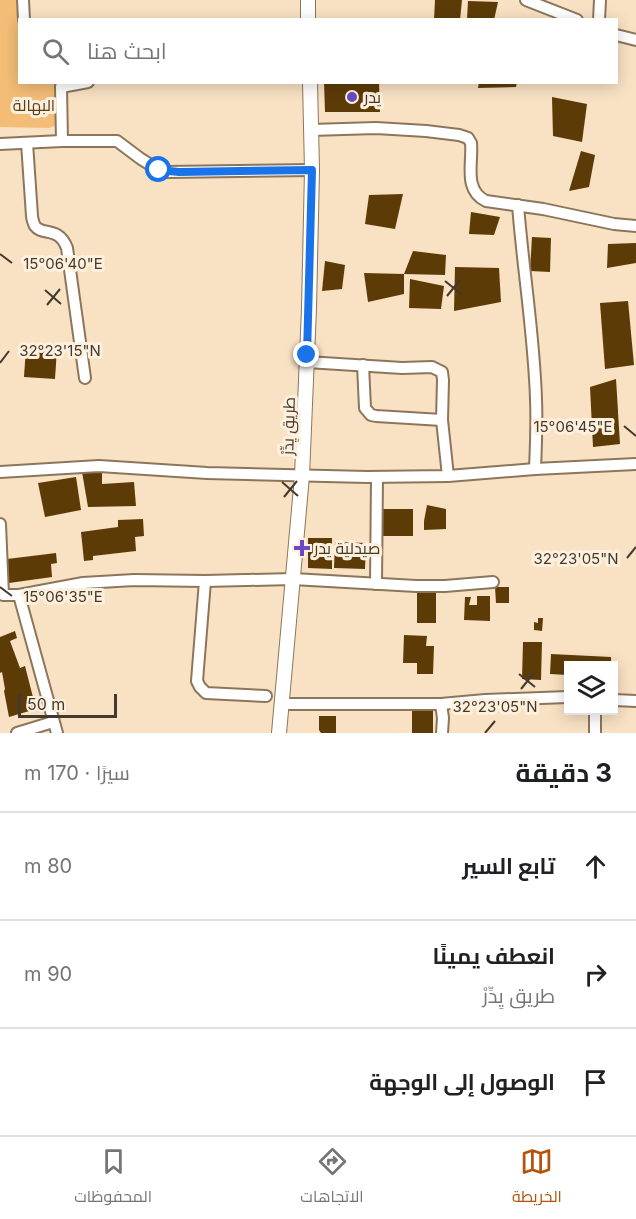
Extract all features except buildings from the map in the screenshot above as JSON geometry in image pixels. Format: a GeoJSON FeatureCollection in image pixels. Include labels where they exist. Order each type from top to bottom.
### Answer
{"type":"FeatureCollection","features":[{"type":"Feature","properties":{"kind":"street"},"geometry":{"type":"LineString","coordinates":[[23,0],[24,18]]}},
{"type":"Feature","properties":{"kind":"street"},"geometry":{"type":"LineString","coordinates":[[308,0],[308,18]]}},
{"type":"Feature","properties":{"kind":"street"},"geometry":{"type":"LineString","coordinates":[[526,0],[572,18]]}},
{"type":"Feature","properties":{"kind":"street"},"geometry":{"type":"LineString","coordinates":[[599,18],[600,0]]}},
{"type":"Feature","properties":{"kind":"street"},"geometry":{"type":"LineString","coordinates":[[618,36],[636,40]]}},
{"type":"Feature","properties":{"kind":"street","name":"طريق يِدِّرْ"},"geometry":{"type":"LineString","coordinates":[[279,733],[302,476],[312,170],[310,84]]}},
{"type":"Feature","properties":{"kind":"street"},"geometry":{"type":"LineString","coordinates":[[59,85],[62,141]]}},
{"type":"Feature","properties":{"kind":"street"},"geometry":{"type":"LineString","coordinates":[[311,130],[376,128],[459,135],[468,138],[471,143],[472,189],[478,198],[614,224],[636,226]]}},
{"type":"Feature","properties":{"kind":"street"},"geometry":{"type":"LineString","coordinates":[[0,144],[117,141],[141,159],[167,172],[312,170]]}},
{"type":"Feature","properties":{"kind":"street"},"geometry":{"type":"LineString","coordinates":[[27,143],[34,225],[38,229],[53,232],[65,242],[67,248],[85,378]]}},
{"type":"Feature","properties":{"kind":"street"},"geometry":{"type":"LineString","coordinates":[[518,205],[537,401],[535,469]]}},
{"type":"Feature","properties":{"kind":"street"},"geometry":{"type":"LineString","coordinates":[[307,362],[402,368],[432,367],[440,370],[443,375],[442,420],[448,476]]}},
{"type":"Feature","properties":{"kind":"street"},"geometry":{"type":"LineString","coordinates":[[363,365],[365,408],[371,415],[442,420]]}},
{"type":"Feature","properties":{"kind":"street"},"geometry":{"type":"LineString","coordinates":[[0,472],[99,466],[302,476],[377,477],[448,476],[636,464]]}},
{"type":"Feature","properties":{"kind":"street"},"geometry":{"type":"LineString","coordinates":[[376,584],[377,477]]}},
{"type":"Feature","properties":{"kind":"street"},"geometry":{"type":"LineString","coordinates":[[0,524],[2,596],[93,582],[134,579],[205,581],[293,579],[445,586],[493,582]]}},
{"type":"Feature","properties":{"kind":"street"},"geometry":{"type":"LineString","coordinates":[[205,581],[197,681],[200,687],[206,693],[266,696]]}},
{"type":"Feature","properties":{"kind":"street"},"geometry":{"type":"LineString","coordinates":[[19,595],[57,733]]}},
{"type":"Feature","properties":{"kind":"street"},"geometry":{"type":"LineString","coordinates":[[282,704],[441,704],[564,697]]}},
{"type":"Feature","properties":{"kind":"street"},"geometry":{"type":"LineString","coordinates":[[618,700],[636,701]]}},
{"type":"Feature","properties":{"kind":"street"},"geometry":{"type":"LineString","coordinates":[[441,704],[442,733]]}},
{"type":"Feature","properties":{"kind":"street"},"geometry":{"type":"LineString","coordinates":[[595,715],[595,733]]}},
{"type":"Feature","properties":{"kind":"street"},"geometry":{"type":"LineString","coordinates":[[17,733],[53,722]]}},
{"type":"Feature","properties":{"kind":"green space","name":"البهالة"},"geometry":{"type":"Polygon","coordinates":[[[0,0],[20,0],[18,84],[55,84],[58,118],[53,127],[49,128],[0,127],[0,0]]]}},
{"type":"Feature","properties":{"kind":"place","name":"يدر"},"geometry":{"type":"Point","coordinates":[352,97]}},
{"type":"Feature","properties":{"kind":"place","name":"صيدلية يدر"},"geometry":{"type":"Point","coordinates":[302,548]}},
{"type":"Feature","properties":{"kind":"route"},"geometry":{"type":"LineString","coordinates":[[159,170],[167,172],[312,170],[307,355]]}}]}
